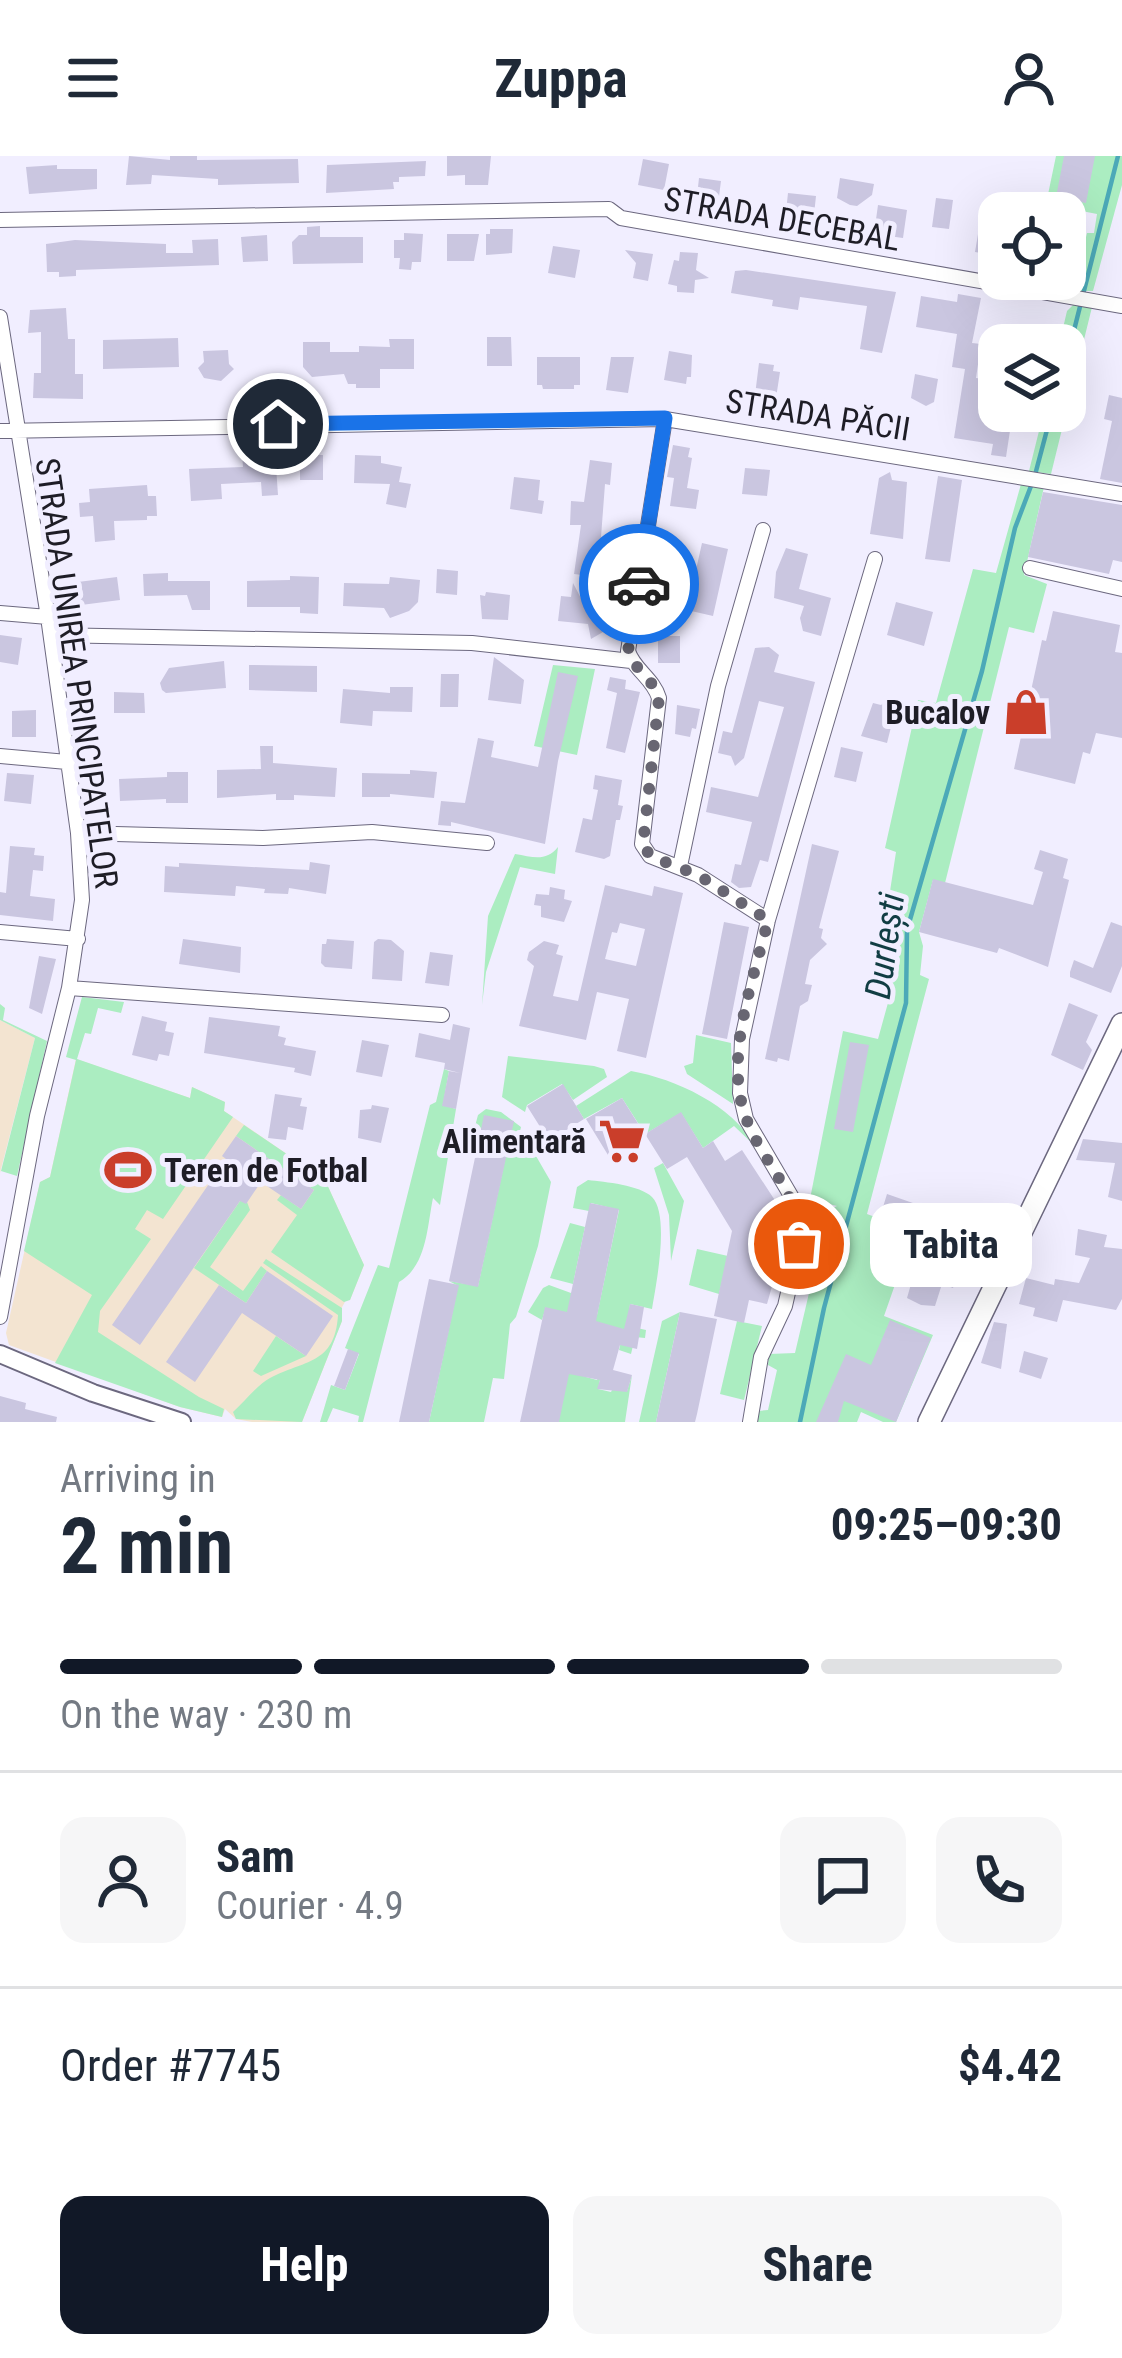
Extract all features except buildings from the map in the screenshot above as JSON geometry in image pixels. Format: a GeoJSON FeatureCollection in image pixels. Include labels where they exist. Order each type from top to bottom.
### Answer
{"type":"FeatureCollection","features":[{"type":"Feature","properties":{"kind":"main road"},"geometry":{"type":"LineString","coordinates":[[929,1422],[1122,1024]]}},
{"type":"Feature","properties":{"kind":"street","name":"STRADA DECEBAL"},"geometry":{"type":"LineString","coordinates":[[0,220],[609,209],[621,218],[1122,306]]}},
{"type":"Feature","properties":{"kind":"street","name":"STRADA UNIREA PRINCIPATELOR"},"geometry":{"type":"LineString","coordinates":[[0,317],[8,431],[51,635],[78,833],[82,900],[79,939],[37,1116],[0,1317]]}},
{"type":"Feature","properties":{"kind":"street","name":"STRADA PĂCII"},"geometry":{"type":"LineString","coordinates":[[8,431],[665,418],[1122,494]]}},
{"type":"Feature","properties":{"kind":"street"},"geometry":{"type":"LineString","coordinates":[[665,418],[628,651],[631,661],[655,685],[659,698],[643,844],[650,856],[680,866],[768,920]]}},
{"type":"Feature","properties":{"kind":"street"},"geometry":{"type":"LineString","coordinates":[[680,866],[718,686],[763,530]]}},
{"type":"Feature","properties":{"kind":"street"},"geometry":{"type":"LineString","coordinates":[[750,1422],[761,1357],[785,1306],[800,1222],[794,1201],[746,1119],[740,1093],[742,1039],[768,920],[875,559]]}},
{"type":"Feature","properties":{"kind":"street"},"geometry":{"type":"LineString","coordinates":[[1030,568],[1122,589]]}},
{"type":"Feature","properties":{"kind":"street"},"geometry":{"type":"LineString","coordinates":[[0,614],[48,617]]}},
{"type":"Feature","properties":{"kind":"street"},"geometry":{"type":"LineString","coordinates":[[51,635],[472,644],[631,661]]}},
{"type":"Feature","properties":{"kind":"street"},"geometry":{"type":"LineString","coordinates":[[0,755],[68,762]]}},
{"type":"Feature","properties":{"kind":"street"},"geometry":{"type":"LineString","coordinates":[[78,833],[263,838],[372,832],[487,843]]}},
{"type":"Feature","properties":{"kind":"street"},"geometry":{"type":"LineString","coordinates":[[0,932],[79,939]]}},
{"type":"Feature","properties":{"kind":"street"},"geometry":{"type":"LineString","coordinates":[[69,988],[442,1015]]}},
{"type":"Feature","properties":{"kind":"street"},"geometry":{"type":"LineString","coordinates":[[0,1354],[93,1393],[182,1422]]}},
{"type":"Feature","properties":{"kind":"shaded area"},"geometry":{"type":"Polygon","coordinates":[[[0,1020],[35,1038],[0,1173],[0,1020]]]}},
{"type":"Feature","properties":{"kind":"shaded area"},"geometry":{"type":"Polygon","coordinates":[[[76,1059],[190,1098],[192,1087],[225,1102],[224,1111],[325,1180],[364,1265],[350,1300],[340,1311],[342,1321],[302,1422],[252,1422],[236,1419],[225,1409],[222,1417],[180,1407],[9,1345],[6,1333],[40,1182],[50,1177],[76,1059]]]}},
{"type":"Feature","properties":{"kind":"green space"},"geometry":{"type":"Polygon","coordinates":[[[1056,156],[1122,156],[1122,185],[1093,291],[1086,291],[1086,237],[1094,233],[1097,214],[1086,212],[1086,192],[1048,192],[1056,156]]]}},
{"type":"Feature","properties":{"kind":"green space"},"geometry":{"type":"Polygon","coordinates":[[[1075,303],[1092,307],[1086,331],[1086,324],[1064,324],[1075,303]]]}},
{"type":"Feature","properties":{"kind":"green space"},"geometry":{"type":"Polygon","coordinates":[[[1039,432],[1061,432],[1051,474],[1029,471],[1039,432]]]}},
{"type":"Feature","properties":{"kind":"green space"},"geometry":{"type":"Polygon","coordinates":[[[1021,484],[1044,487],[1024,575],[1047,584],[1034,633],[1009,627],[945,883],[933,880],[919,932],[923,946],[920,975],[929,979],[867,1214],[964,1250],[966,1259],[960,1274],[904,1259],[884,1316],[933,1335],[896,1422],[861,1412],[857,1422],[756,1422],[758,1411],[768,1410],[777,1370],[768,1365],[769,1354],[795,1353],[824,1229],[811,1225],[813,1217],[837,1206],[810,1199],[843,1031],[878,1039],[891,992],[885,990],[893,940],[883,937],[896,852],[885,848],[918,700],[936,703],[973,569],[996,573],[1021,484]]]}},
{"type":"Feature","properties":{"kind":"green space"},"geometry":{"type":"Polygon","coordinates":[[[553,665],[595,669],[577,755],[534,746],[553,665]]]}},
{"type":"Feature","properties":{"kind":"green space"},"geometry":{"type":"Polygon","coordinates":[[[558,847],[555,874],[520,867],[486,972],[482,1005],[488,916],[515,854],[544,857],[558,847]]]}},
{"type":"Feature","properties":{"kind":"green space"},"geometry":{"type":"Polygon","coordinates":[[[82,997],[124,1002],[121,1013],[98,1008],[77,1059],[190,1098],[192,1087],[225,1102],[224,1111],[233,1117],[163,1219],[147,1210],[135,1229],[151,1239],[100,1311],[98,1332],[224,1409],[222,1417],[55,1363],[92,1295],[24,1251],[40,1182],[50,1177],[76,1060],[66,1057],[82,997]]]}},
{"type":"Feature","properties":{"kind":"green space"},"geometry":{"type":"Polygon","coordinates":[[[0,1004],[5,1008],[3,1020],[47,1041],[17,1176],[1,1171],[35,1038],[0,1020],[0,1004]]]}},
{"type":"Feature","properties":{"kind":"green space"},"geometry":{"type":"Polygon","coordinates":[[[696,1035],[731,1043],[733,1104],[687,1074],[684,1066],[693,1063],[696,1035]]]}},
{"type":"Feature","properties":{"kind":"green space"},"geometry":{"type":"Polygon","coordinates":[[[508,1056],[594,1066],[604,1069],[607,1077],[573,1100],[562,1084],[527,1105],[525,1112],[502,1097],[508,1056]]]}},
{"type":"Feature","properties":{"kind":"green space"},"geometry":{"type":"Polygon","coordinates":[[[444,1069],[449,1071],[443,1105],[456,1109],[440,1205],[433,1198],[420,1256],[399,1282],[363,1422],[358,1422],[359,1416],[333,1408],[327,1422],[320,1422],[331,1385],[345,1390],[359,1354],[345,1348],[378,1265],[389,1268],[430,1105],[436,1102],[444,1069]]]}},
{"type":"Feature","properties":{"kind":"green space"},"geometry":{"type":"Polygon","coordinates":[[[631,1071],[666,1080],[718,1106],[755,1146],[734,1126],[703,1148],[681,1113],[645,1134],[622,1098],[584,1119],[576,1106],[631,1071]]]}},
{"type":"Feature","properties":{"kind":"green space"},"geometry":{"type":"Polygon","coordinates":[[[486,1109],[501,1112],[521,1127],[515,1152],[536,1156],[551,1182],[538,1246],[510,1324],[504,1379],[493,1378],[484,1422],[429,1422],[458,1286],[449,1281],[478,1286],[513,1122],[474,1130],[478,1115],[486,1109]]]}},
{"type":"Feature","properties":{"kind":"green space"},"geometry":{"type":"Polygon","coordinates":[[[244,1125],[325,1180],[364,1265],[350,1300],[344,1302],[271,1252],[297,1215],[277,1200],[281,1195],[301,1209],[314,1190],[236,1136],[244,1125]]]}},
{"type":"Feature","properties":{"kind":"green space"},"geometry":{"type":"Polygon","coordinates":[[[663,1163],[684,1201],[671,1261],[669,1215],[654,1168],[663,1163]]]}},
{"type":"Feature","properties":{"kind":"green space"},"geometry":{"type":"Polygon","coordinates":[[[588,1180],[647,1193],[660,1219],[652,1309],[630,1304],[628,1326],[646,1330],[645,1338],[635,1337],[631,1354],[619,1350],[624,1329],[586,1377],[597,1380],[602,1371],[598,1389],[611,1392],[613,1388],[627,1391],[632,1375],[625,1422],[559,1422],[546,1307],[542,1320],[528,1312],[549,1285],[571,1293],[597,1315],[619,1210],[591,1203],[589,1211],[573,1208],[577,1187],[588,1180]]]}},
{"type":"Feature","properties":{"kind":"green space"},"geometry":{"type":"Polygon","coordinates":[[[240,1201],[247,1202],[250,1210],[210,1267],[243,1291],[261,1266],[267,1271],[246,1303],[194,1268],[240,1201]]]}},
{"type":"Feature","properties":{"kind":"green space"},"geometry":{"type":"Polygon","coordinates":[[[570,1223],[585,1227],[573,1284],[550,1278],[570,1223]]]}},
{"type":"Feature","properties":{"kind":"green space"},"geometry":{"type":"Polygon","coordinates":[[[697,1249],[728,1256],[719,1294],[689,1285],[697,1249]]]}},
{"type":"Feature","properties":{"kind":"green space"},"geometry":{"type":"Polygon","coordinates":[[[266,1259],[342,1308],[342,1321],[302,1422],[236,1419],[233,1412],[265,1381],[324,1352],[336,1331],[338,1315],[263,1263],[266,1259]]]}},
{"type":"Feature","properties":{"kind":"green space"},"geometry":{"type":"Polygon","coordinates":[[[680,1312],[656,1422],[639,1422],[662,1321],[680,1312]]]}},
{"type":"Feature","properties":{"kind":"green space"},"geometry":{"type":"Polygon","coordinates":[[[737,1321],[762,1326],[744,1400],[720,1394],[737,1321]]]}},
{"type":"Feature","properties":{"kind":"green space"},"geometry":{"type":"Polygon","coordinates":[[[276,1336],[306,1356],[261,1376],[253,1371],[276,1336]]]}},
{"type":"Feature","properties":{"kind":"waterway","name":"Durlești"},"geometry":{"type":"LineString","coordinates":[[1076,324],[1118,156]]}},
{"type":"Feature","properties":{"kind":"waterway","name":"Durlești"},"geometry":{"type":"LineString","coordinates":[[1035,475],[1046,432]]}},
{"type":"Feature","properties":{"kind":"waterway","name":"Durlești"},"geometry":{"type":"LineString","coordinates":[[800,1422],[824,1308],[906,1003],[907,930],[982,671],[1015,528],[1031,486]]}},
{"type":"Feature","properties":{"kind":"way so far"},"geometry":{"type":"LineString","coordinates":[[639,584],[628,651],[631,661],[655,685],[659,698],[643,844],[650,856],[698,875],[768,920],[742,1039],[740,1093],[746,1119],[794,1201],[799,1244]]}},
{"type":"Feature","properties":{"kind":"place","name":"Bucalov"},"geometry":{"type":"Point","coordinates":[1026,712]}},
{"type":"Feature","properties":{"kind":"place","name":"Alimentară"},"geometry":{"type":"Point","coordinates":[622,1141]}},
{"type":"Feature","properties":{"kind":"place","name":"Teren de Fotbal"},"geometry":{"type":"Point","coordinates":[128,1170]}},
{"type":"Feature","properties":{"kind":"place","name":"Tabita"},"geometry":{"type":"Point","coordinates":[799,1244]}},
{"type":"Feature","properties":{"kind":"route"},"geometry":{"type":"LineString","coordinates":[[278,424],[665,418],[639,584]]}}]}
